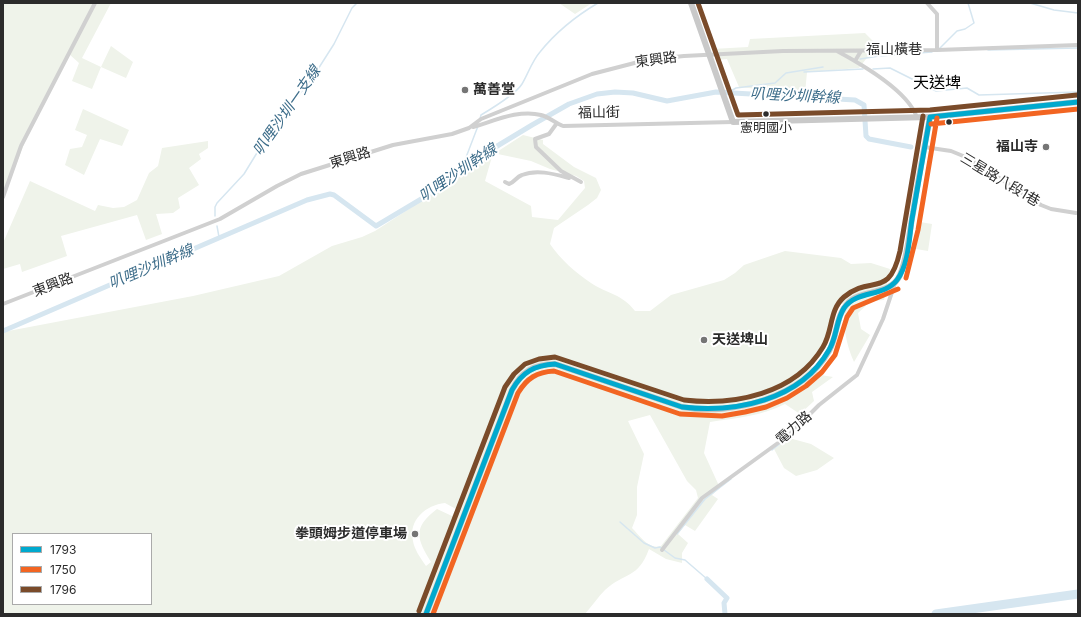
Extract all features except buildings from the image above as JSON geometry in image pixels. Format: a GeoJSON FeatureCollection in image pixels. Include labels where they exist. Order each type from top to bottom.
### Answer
{"type":"FeatureCollection","features":[{"type":"Feature","properties":{"kind":"main road"},"geometry":{"type":"LineString","coordinates":[[426,614],[512,390],[516,381],[526,372],[544,364],[555,364],[682,407],[702,411],[767,400],[787,392],[809,375],[827,356],[833,345],[843,310],[848,303],[854,298],[882,290],[895,283],[900,276],[905,258],[930,117],[1078,102]]}},
{"type":"Feature","properties":{"kind":"street"},"geometry":{"type":"LineString","coordinates":[[3,197],[22,146],[94,3]]}},
{"type":"Feature","properties":{"kind":"street"},"geometry":{"type":"LineString","coordinates":[[691,3],[734,122]]}},
{"type":"Feature","properties":{"kind":"street"},"geometry":{"type":"LineString","coordinates":[[927,3],[937,14],[938,50]]}},
{"type":"Feature","properties":{"kind":"street","name":"福山橫巷"},"geometry":{"type":"LineString","coordinates":[[710,56],[783,51],[938,50],[1078,45]]}},
{"type":"Feature","properties":{"kind":"street"},"geometry":{"type":"LineString","coordinates":[[837,51],[869,69],[907,100],[914,109],[917,118]]}},
{"type":"Feature","properties":{"kind":"street"},"geometry":{"type":"LineString","coordinates":[[855,61],[861,51]]}},
{"type":"Feature","properties":{"kind":"street","name":"東興路"},"geometry":{"type":"LineString","coordinates":[[3,304],[220,220],[277,186],[301,174],[393,145],[452,134],[469,128],[481,119],[606,70],[646,60],[684,56],[710,56]]}},
{"type":"Feature","properties":{"kind":"street","name":"福山街"},"geometry":{"type":"LineString","coordinates":[[469,128],[514,115],[534,113],[549,118],[563,126],[864,120],[930,117]]}},
{"type":"Feature","properties":{"kind":"street"},"geometry":{"type":"LineString","coordinates":[[557,123],[549,134],[535,139],[536,148],[561,171],[581,182]]}},
{"type":"Feature","properties":{"kind":"street","name":"三星路八段1巷"},"geometry":{"type":"LineString","coordinates":[[924,147],[952,152],[968,158],[1041,205],[1051,209],[1076,212]]}},
{"type":"Feature","properties":{"kind":"street"},"geometry":{"type":"LineString","coordinates":[[505,182],[509,184],[513,183],[521,176],[530,173],[546,172],[574,178]]}},
{"type":"Feature","properties":{"kind":"street","name":"電力路"},"geometry":{"type":"LineString","coordinates":[[662,550],[702,498],[789,434],[819,405],[857,375],[884,319],[895,283]]}},
{"type":"Feature","properties":{"kind":"shaded area"},"geometry":{"type":"Polygon","coordinates":[[[3,3],[111,3],[82,58],[101,67],[92,89],[72,81],[79,63],[69,54],[24,144],[3,199],[3,3]]]}},
{"type":"Feature","properties":{"kind":"shaded area"},"geometry":{"type":"Polygon","coordinates":[[[559,3],[592,3],[575,14],[559,3]]]}},
{"type":"Feature","properties":{"kind":"shaded area"},"geometry":{"type":"Polygon","coordinates":[[[865,33],[877,45],[859,68],[807,72],[805,94],[739,87],[727,59],[716,60],[712,49],[748,47],[750,39],[865,33]]]}},
{"type":"Feature","properties":{"kind":"shaded area"},"geometry":{"type":"Polygon","coordinates":[[[111,46],[133,62],[126,78],[101,67],[111,46]]]}},
{"type":"Feature","properties":{"kind":"shaded area"},"geometry":{"type":"Polygon","coordinates":[[[83,109],[129,130],[122,146],[100,139],[84,175],[65,165],[70,149],[82,147],[87,135],[75,130],[83,109]]]}},
{"type":"Feature","properties":{"kind":"shaded area"},"geometry":{"type":"Polygon","coordinates":[[[523,135],[543,140],[543,144],[574,167],[596,178],[601,190],[597,198],[554,228],[550,244],[563,260],[580,275],[597,287],[625,301],[635,311],[650,311],[671,295],[724,280],[744,265],[785,251],[841,258],[851,264],[871,263],[890,269],[884,300],[871,301],[858,313],[861,329],[870,335],[854,362],[849,348],[844,320],[846,305],[841,303],[826,334],[821,353],[810,366],[821,375],[833,377],[812,392],[814,401],[800,414],[785,404],[758,414],[710,422],[704,453],[720,488],[712,495],[718,499],[695,531],[685,525],[678,534],[688,543],[682,553],[682,563],[666,559],[649,549],[640,566],[605,590],[585,614],[3,614],[3,332],[193,296],[279,276],[332,246],[362,237],[375,231],[492,155],[485,181],[531,206],[532,217],[558,220],[585,188],[584,181],[576,176],[550,169],[531,161],[495,153],[523,135]],[[650,415],[628,421],[644,454],[637,487],[637,515],[632,528],[649,544],[657,547],[661,546],[698,498],[696,490],[687,481],[650,415]],[[445,503],[438,504],[425,510],[413,526],[412,533],[414,544],[418,554],[426,566],[431,562],[420,540],[420,528],[429,516],[437,509],[452,516],[456,509],[445,503]]]}},
{"type":"Feature","properties":{"kind":"shaded area"},"geometry":{"type":"Polygon","coordinates":[[[208,141],[208,148],[199,154],[201,159],[189,168],[199,185],[178,198],[180,208],[173,213],[156,214],[162,234],[146,240],[137,215],[61,236],[67,256],[22,272],[20,264],[3,269],[3,243],[30,181],[95,211],[98,205],[113,208],[124,207],[137,200],[149,173],[158,166],[162,148],[208,141]]]}},
{"type":"Feature","properties":{"kind":"shaded area"},"geometry":{"type":"Polygon","coordinates":[[[920,222],[932,224],[928,251],[916,249],[920,222]]]}},
{"type":"Feature","properties":{"kind":"shaded area"},"geometry":{"type":"Polygon","coordinates":[[[789,438],[811,444],[834,458],[817,470],[796,476],[784,468],[774,449],[789,438]]]}},
{"type":"Feature","properties":{"kind":"waterway","name":"叭哩沙圳一支線"},"geometry":{"type":"LineString","coordinates":[[215,216],[215,207],[217,203],[244,174],[271,130],[313,77],[334,44],[352,8],[357,3]]}},
{"type":"Feature","properties":{"kind":"waterway"},"geometry":{"type":"LineString","coordinates":[[480,119],[481,115],[503,101],[519,88],[537,56],[560,31],[582,13],[598,3]]}},
{"type":"Feature","properties":{"kind":"waterway"},"geometry":{"type":"LineString","coordinates":[[939,49],[957,31],[965,29],[974,23],[968,3]]}},
{"type":"Feature","properties":{"kind":"waterway"},"geometry":{"type":"LineString","coordinates":[[1030,3],[1054,10],[1078,13]]}},
{"type":"Feature","properties":{"kind":"waterway"},"geometry":{"type":"LineString","coordinates":[[988,50],[1078,48]]}},
{"type":"Feature","properties":{"kind":"waterway"},"geometry":{"type":"LineString","coordinates":[[860,59],[932,52]]}},
{"type":"Feature","properties":{"kind":"waterway"},"geometry":{"type":"LineString","coordinates":[[729,92],[736,88],[775,83],[786,73],[823,67]]}},
{"type":"Feature","properties":{"kind":"waterway"},"geometry":{"type":"LineString","coordinates":[[873,69],[890,68],[936,91],[967,88],[979,95],[1078,92]]}},
{"type":"Feature","properties":{"kind":"waterway"},"geometry":{"type":"LineString","coordinates":[[804,72],[863,69]]}},
{"type":"Feature","properties":{"kind":"waterway","name":"叭哩沙圳幹線"},"geometry":{"type":"LineString","coordinates":[[3,331],[307,200],[330,194],[334,195],[376,226],[428,195],[484,154],[532,125],[569,104],[597,94],[615,92],[633,93],[667,101],[716,92],[855,100],[864,105],[866,136],[869,139],[911,147]]}},
{"type":"Feature","properties":{"kind":"waterway"},"geometry":{"type":"LineString","coordinates":[[460,173],[478,126]]}},
{"type":"Feature","properties":{"kind":"waterway","name":"叭哩沙圳一支線"},"geometry":{"type":"LineString","coordinates":[[217,226],[219,237]]}},
{"type":"Feature","properties":{"kind":"waterway"},"geometry":{"type":"LineString","coordinates":[[772,450],[781,443]]}},
{"type":"Feature","properties":{"kind":"waterway"},"geometry":{"type":"LineString","coordinates":[[677,534],[705,499],[731,479]]}},
{"type":"Feature","properties":{"kind":"waterway"},"geometry":{"type":"LineString","coordinates":[[620,522],[644,543],[655,548],[660,547],[675,558],[685,560],[707,579]]}},
{"type":"Feature","properties":{"kind":"waterway"},"geometry":{"type":"LineString","coordinates":[[707,579],[727,598],[724,603],[725,614]]}},
{"type":"Feature","properties":{"kind":"waterway"},"geometry":{"type":"LineString","coordinates":[[936,614],[1078,594]]}},
{"type":"Feature","properties":{"kind":"transit line","name":"1796"},"geometry":{"type":"LineString","coordinates":[[698,3],[738,115],[930,110],[1077,95]]}},
{"type":"Feature","properties":{"kind":"transit line","name":"1793"},"geometry":{"type":"LineString","coordinates":[[930,117],[1078,102]]}},
{"type":"Feature","properties":{"kind":"transit line","name":"1750"},"geometry":{"type":"LineString","coordinates":[[931,124],[1078,109]]}},
{"type":"Feature","properties":{"kind":"transit line","name":"1796"},"geometry":{"type":"LineString","coordinates":[[419,611],[505,387],[514,374],[525,364],[539,359],[555,357],[684,400],[703,401],[723,401],[762,393],[780,386],[796,376],[811,363],[823,347],[833,314],[839,302],[854,290],[885,281],[896,266],[900,251],[923,116]]}},
{"type":"Feature","properties":{"kind":"transit line","name":"1793"},"geometry":{"type":"LineString","coordinates":[[426,614],[512,390],[520,378],[535,368],[555,364],[682,407],[723,408],[744,405],[764,400],[784,392],[801,381],[817,367],[832,345],[839,318],[849,302],[856,298],[885,289],[892,285],[901,274],[908,251],[912,219],[930,117]]}},
{"type":"Feature","properties":{"kind":"transit line","name":"1750"},"geometry":{"type":"LineString","coordinates":[[906,278],[918,230],[937,118]]}},
{"type":"Feature","properties":{"kind":"transit line","name":"1750"},"geometry":{"type":"LineString","coordinates":[[433,614],[518,393],[525,383],[533,377],[538,374],[554,371],[680,414],[722,416],[766,407],[787,398],[806,386],[822,372],[835,355],[847,317],[853,308],[898,289]]}},
{"type":"Feature","properties":{"kind":"place","name":"萬善堂"},"geometry":{"type":"Point","coordinates":[465,90]}},
{"type":"Feature","properties":{"kind":"place","name":"憲明國小"},"geometry":{"type":"Point","coordinates":[766,114]}},
{"type":"Feature","properties":{"kind":"place","name":"福山寺"},"geometry":{"type":"Point","coordinates":[1046,147]}},
{"type":"Feature","properties":{"kind":"place","name":"天送埤山"},"geometry":{"type":"Point","coordinates":[704,340]}},
{"type":"Feature","properties":{"kind":"place","name":"拳頭姆步道停車場"},"geometry":{"type":"Point","coordinates":[415,534]}},
{"type":"Feature","properties":{"kind":"district","name":"天送埤"},"geometry":{"type":"Point","coordinates":[937,83]}}]}
